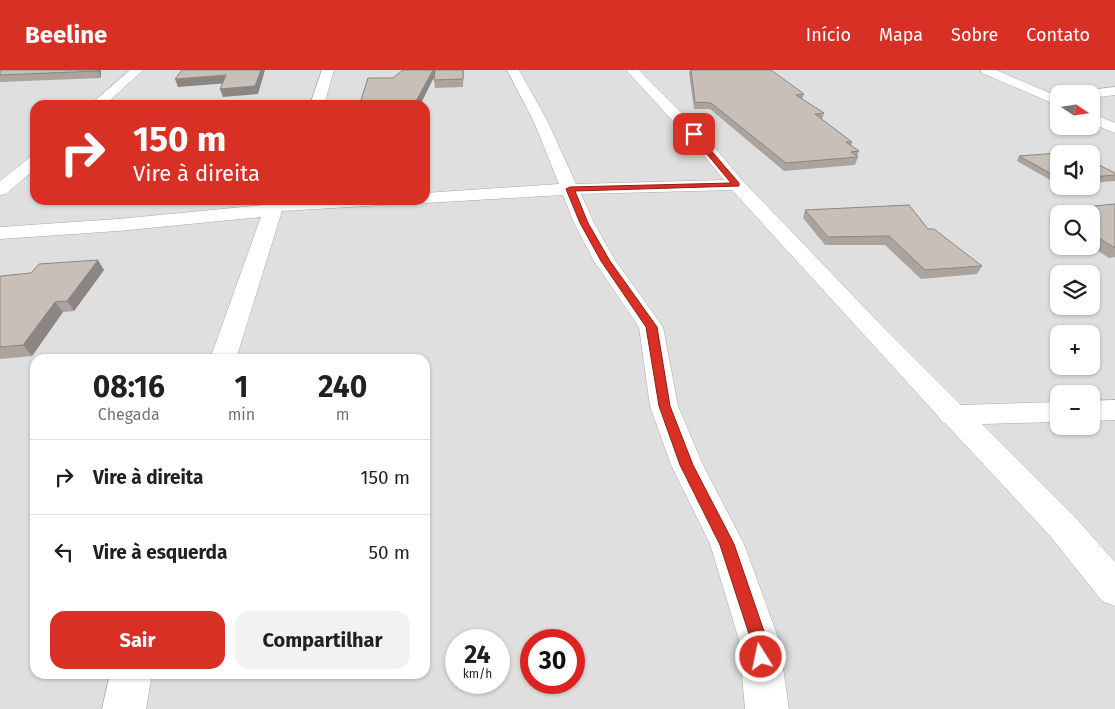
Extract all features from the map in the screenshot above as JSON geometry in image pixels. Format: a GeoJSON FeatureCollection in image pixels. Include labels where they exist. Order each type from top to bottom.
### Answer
{"type":"FeatureCollection","features":[{"type":"Feature","properties":{"kind":"street"},"geometry":{"type":"LineString","coordinates":[[102,100],[136,70]]}},
{"type":"Feature","properties":{"kind":"street"},"geometry":{"type":"LineString","coordinates":[[318,100],[328,70]]}},
{"type":"Feature","properties":{"kind":"street"},"geometry":{"type":"LineString","coordinates":[[514,70],[541,122],[584,223],[605,261],[652,327],[664,406],[687,465],[727,544],[759,640],[767,709]]}},
{"type":"Feature","properties":{"kind":"street"},"geometry":{"type":"LineString","coordinates":[[632,70],[703,144],[737,185],[952,415],[1062,526],[1115,588]]}},
{"type":"Feature","properties":{"kind":"street"},"geometry":{"type":"LineString","coordinates":[[986,70],[1050,97]]}},
{"type":"Feature","properties":{"kind":"street"},"geometry":{"type":"LineString","coordinates":[[1100,93],[1115,91]]}},
{"type":"Feature","properties":{"kind":"street"},"geometry":{"type":"LineString","coordinates":[[1100,122],[1115,129]]}},
{"type":"Feature","properties":{"kind":"street"},"geometry":{"type":"LineString","coordinates":[[0,190],[30,165]]}},
{"type":"Feature","properties":{"kind":"street"},"geometry":{"type":"LineString","coordinates":[[430,198],[570,189],[737,185]]}},
{"type":"Feature","properties":{"kind":"street"},"geometry":{"type":"LineString","coordinates":[[0,233],[118,225],[274,205],[225,354]]}},
{"type":"Feature","properties":{"kind":"street"},"geometry":{"type":"LineString","coordinates":[[1100,411],[1115,410]]}},
{"type":"Feature","properties":{"kind":"street"},"geometry":{"type":"LineString","coordinates":[[952,415],[1050,412]]}},
{"type":"Feature","properties":{"kind":"street"},"geometry":{"type":"LineString","coordinates":[[124,709],[130,679]]}},
{"type":"Feature","properties":{"kind":"shaded area"},"geometry":{"type":"Polygon","coordinates":[[[0,70],[1115,70],[1115,709],[0,709],[0,70]]]}},
{"type":"Feature","properties":{"kind":"building"},"geometry":{"type":"Polygon","coordinates":[[[2,70],[98,70],[98,71],[0,75],[2,70]]]}},
{"type":"Feature","properties":{"kind":"building"},"geometry":{"type":"Polygon","coordinates":[[[182,70],[261,70],[255,86],[220,89],[226,75],[175,79],[182,70]]]}},
{"type":"Feature","properties":{"kind":"building"},"geometry":{"type":"Polygon","coordinates":[[[403,70],[433,70],[417,100],[361,100],[368,78],[393,78],[403,70]]]}},
{"type":"Feature","properties":{"kind":"building"},"geometry":{"type":"Polygon","coordinates":[[[435,70],[463,70],[463,79],[434,80],[435,70]]]}},
{"type":"Feature","properties":{"kind":"building"},"geometry":{"type":"Polygon","coordinates":[[[691,70],[771,70],[804,94],[796,95],[824,113],[815,114],[852,142],[846,142],[859,151],[851,152],[858,157],[786,163],[711,103],[695,102],[691,70]]]}},
{"type":"Feature","properties":{"kind":"building"},"geometry":{"type":"Polygon","coordinates":[[[1050,154],[1050,173],[1019,156],[1050,154]]]}},
{"type":"Feature","properties":{"kind":"building"},"geometry":{"type":"Polygon","coordinates":[[[1100,166],[1115,173],[1115,175],[1100,176],[1100,166]]]}},
{"type":"Feature","properties":{"kind":"building"},"geometry":{"type":"Polygon","coordinates":[[[1115,204],[1115,248],[1100,239],[1100,205],[1115,204]]]}},
{"type":"Feature","properties":{"kind":"building"},"geometry":{"type":"Polygon","coordinates":[[[909,205],[928,229],[934,229],[982,266],[925,270],[889,236],[828,237],[805,210],[909,205]]]}},
{"type":"Feature","properties":{"kind":"building"},"geometry":{"type":"Polygon","coordinates":[[[98,260],[67,301],[55,302],[23,345],[0,347],[1,276],[31,273],[39,264],[98,260]]]}},
{"type":"Feature","properties":{"kind":"route"},"geometry":{"type":"LineString","coordinates":[[694,134],[737,185],[570,189],[584,223],[605,261],[652,327],[664,406],[687,465],[727,544],[759,640],[761,657]]}}]}
